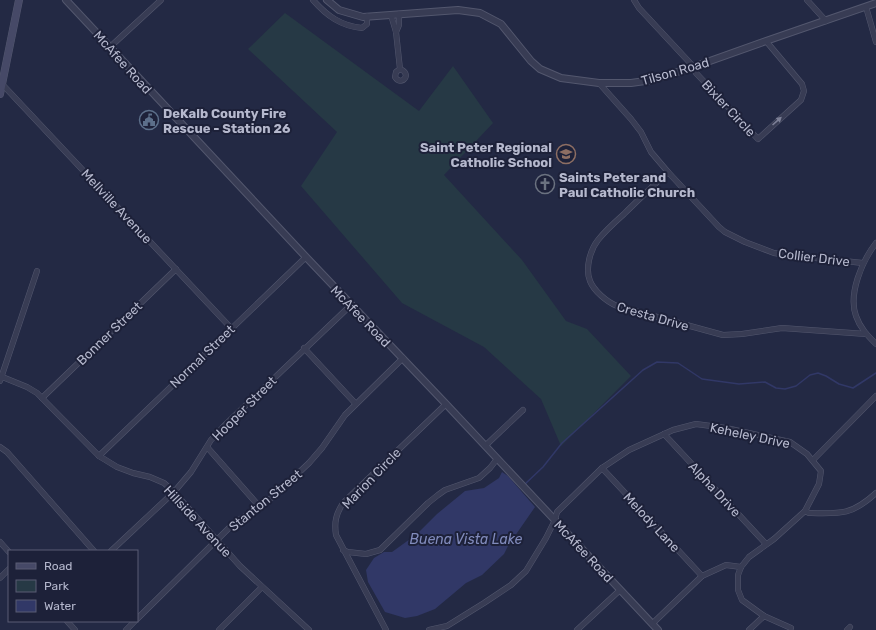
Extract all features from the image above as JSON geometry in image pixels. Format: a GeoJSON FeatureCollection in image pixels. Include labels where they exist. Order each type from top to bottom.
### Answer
{"type":"FeatureCollection","features":[{"type":"Feature","properties":{"kind":"main road"},"geometry":{"type":"LineString","coordinates":[[0,94],[19,0]]}},
{"type":"Feature","properties":{"kind":"street","name":"McAfee Road"},"geometry":{"type":"LineString","coordinates":[[66,0],[658,630]]}},
{"type":"Feature","properties":{"kind":"street"},"geometry":{"type":"LineString","coordinates":[[110,47],[161,0]]}},
{"type":"Feature","properties":{"kind":"street"},"geometry":{"type":"LineString","coordinates":[[313,0],[328,16],[352,27],[362,28],[367,24],[367,16]]}},
{"type":"Feature","properties":{"kind":"street","name":"Tilson Road"},"geometry":{"type":"LineString","coordinates":[[327,0],[339,10],[362,17],[458,10],[480,13],[501,24],[531,61],[540,69],[561,78],[598,84],[631,83],[652,80],[876,3]]}},
{"type":"Feature","properties":{"kind":"street"},"geometry":{"type":"LineString","coordinates":[[634,0],[639,8],[693,67]]}},
{"type":"Feature","properties":{"kind":"street"},"geometry":{"type":"LineString","coordinates":[[807,0],[826,21]]}},
{"type":"Feature","properties":{"kind":"street"},"geometry":{"type":"LineString","coordinates":[[866,7],[876,42]]}},
{"type":"Feature","properties":{"kind":"street"},"geometry":{"type":"LineString","coordinates":[[396,32],[399,25],[399,14]]}},
{"type":"Feature","properties":{"kind":"street"},"geometry":{"type":"LineString","coordinates":[[391,15],[396,32],[400,70]]}},
{"type":"Feature","properties":{"kind":"street","name":"Bixler Circle"},"geometry":{"type":"LineString","coordinates":[[693,67],[696,73],[758,139],[801,100],[804,91],[802,84],[766,41]]}},
{"type":"Feature","properties":{"kind":"street","name":"Mellville Avenue"},"geometry":{"type":"LineString","coordinates":[[2,84],[231,328]]}},
{"type":"Feature","properties":{"kind":"street","name":"Collier Drive"},"geometry":{"type":"LineString","coordinates":[[598,84],[631,119],[651,152],[668,172],[719,227],[735,238],[762,249],[787,255],[863,263]]}},
{"type":"Feature","properties":{"kind":"street","name":"Cresta Drive"},"geometry":{"type":"LineString","coordinates":[[668,172],[614,223],[596,243],[590,259],[589,277],[592,286],[611,303],[617,306],[723,335],[742,334],[782,328],[866,334]]}},
{"type":"Feature","properties":{"kind":"street"},"geometry":{"type":"LineString","coordinates":[[876,243],[863,263],[857,285],[854,306],[856,318],[866,334],[876,344]]}},
{"type":"Feature","properties":{"kind":"street","name":"Normal Street"},"geometry":{"type":"LineString","coordinates":[[99,456],[306,257]]}},
{"type":"Feature","properties":{"kind":"street","name":"Bonner Street"},"geometry":{"type":"LineString","coordinates":[[42,398],[176,269]]}},
{"type":"Feature","properties":{"kind":"street"},"geometry":{"type":"LineString","coordinates":[[1,378],[37,271]]}},
{"type":"Feature","properties":{"kind":"street","name":"Hooper Street"},"geometry":{"type":"LineString","coordinates":[[112,550],[174,492],[192,472],[211,440],[224,426],[304,348],[351,305]]}},
{"type":"Feature","properties":{"kind":"street"},"geometry":{"type":"LineString","coordinates":[[304,348],[355,403]]}},
{"type":"Feature","properties":{"kind":"street","name":"Stanton Street"},"geometry":{"type":"LineString","coordinates":[[138,618],[233,524],[274,496],[309,463],[355,403],[403,358]]}},
{"type":"Feature","properties":{"kind":"street","name":"Hillside Avenue"},"geometry":{"type":"LineString","coordinates":[[1,378],[27,387],[42,398],[99,456],[117,467],[132,473],[150,477],[164,484],[174,492],[216,541],[240,566],[309,630]]}},
{"type":"Feature","properties":{"kind":"street"},"geometry":{"type":"LineString","coordinates":[[813,460],[876,396]]}},
{"type":"Feature","properties":{"kind":"street","name":"Marion Circle"},"geometry":{"type":"LineString","coordinates":[[386,630],[336,535],[335,524],[338,512],[343,503],[446,404]]}},
{"type":"Feature","properties":{"kind":"street"},"geometry":{"type":"LineString","coordinates":[[485,446],[523,410]]}},
{"type":"Feature","properties":{"kind":"street","name":"Keheley Drive"},"geometry":{"type":"LineString","coordinates":[[429,630],[447,626],[511,585],[526,571],[546,538],[555,520],[557,512],[562,505],[602,468],[629,450],[664,434],[696,424],[726,428],[790,442],[803,450],[813,460],[818,466],[821,475],[819,484],[806,511],[749,557],[741,567]]}},
{"type":"Feature","properties":{"kind":"street","name":"Alpha Drive"},"geometry":{"type":"LineString","coordinates":[[664,434],[766,544]]}},
{"type":"Feature","properties":{"kind":"street"},"geometry":{"type":"LineString","coordinates":[[0,447],[7,452],[93,550]]}},
{"type":"Feature","properties":{"kind":"street"},"geometry":{"type":"LineString","coordinates":[[207,447],[259,506]]}},
{"type":"Feature","properties":{"kind":"street"},"geometry":{"type":"LineString","coordinates":[[343,550],[366,554],[380,550],[438,495],[445,490],[479,478],[497,459]]}},
{"type":"Feature","properties":{"kind":"street","name":"Melody Lane"},"geometry":{"type":"LineString","coordinates":[[602,468],[702,576]]}},
{"type":"Feature","properties":{"kind":"street"},"geometry":{"type":"LineString","coordinates":[[806,511],[809,513],[834,514],[850,511],[861,506],[876,492]]}},
{"type":"Feature","properties":{"kind":"street"},"geometry":{"type":"LineString","coordinates":[[0,542],[8,551]]}},
{"type":"Feature","properties":{"kind":"street"},"geometry":{"type":"LineString","coordinates":[[652,624],[702,576],[726,565],[741,567],[738,575],[738,590],[742,600],[764,616],[791,628]]}},
{"type":"Feature","properties":{"kind":"street"},"geometry":{"type":"LineString","coordinates":[[0,578],[8,571]]}},
{"type":"Feature","properties":{"kind":"street"},"geometry":{"type":"LineString","coordinates":[[219,630],[262,586]]}},
{"type":"Feature","properties":{"kind":"street"},"geometry":{"type":"LineString","coordinates":[[577,630],[620,590]]}},
{"type":"Feature","properties":{"kind":"street"},"geometry":{"type":"LineString","coordinates":[[749,630],[764,616]]}},
{"type":"Feature","properties":{"kind":"street"},"geometry":{"type":"LineString","coordinates":[[68,622],[75,630]]}},
{"type":"Feature","properties":{"kind":"street"},"geometry":{"type":"LineString","coordinates":[[126,630],[134,622]]}},
{"type":"Feature","properties":{"kind":"green space"},"geometry":{"type":"Polygon","coordinates":[[[285,13],[419,111],[453,66],[493,123],[444,175],[522,260],[566,321],[587,329],[631,376],[561,446],[541,399],[484,347],[402,303],[301,186],[337,132],[248,49],[285,13]]]}},
{"type":"Feature","properties":{"kind":"water","name":"Buena Vista Lake"},"geometry":{"type":"Polygon","coordinates":[[[502,472],[508,476],[535,507],[504,554],[482,575],[466,583],[435,609],[417,616],[405,618],[385,612],[368,582],[366,570],[374,558],[384,552],[392,552],[417,534],[437,514],[465,491],[484,488],[499,478],[502,472]]]}},
{"type":"Feature","properties":{"kind":"waterway"},"geometry":{"type":"LineString","coordinates":[[524,485],[543,467],[562,443],[643,370],[657,362],[678,363],[702,379],[739,384],[765,382],[776,388],[785,389],[796,386],[810,375],[818,373],[839,384],[853,388],[876,373]]}},
{"type":"Feature","properties":{"kind":"place","name":"DeKalb County Fire Rescue - Station 26"},"geometry":{"type":"Point","coordinates":[149,120]}},
{"type":"Feature","properties":{"kind":"place","name":"Saint Peter Regional Catholic School"},"geometry":{"type":"Point","coordinates":[566,154]}},
{"type":"Feature","properties":{"kind":"place","name":"Saints Peter and Paul Catholic Church"},"geometry":{"type":"Point","coordinates":[545,184]}}]}
